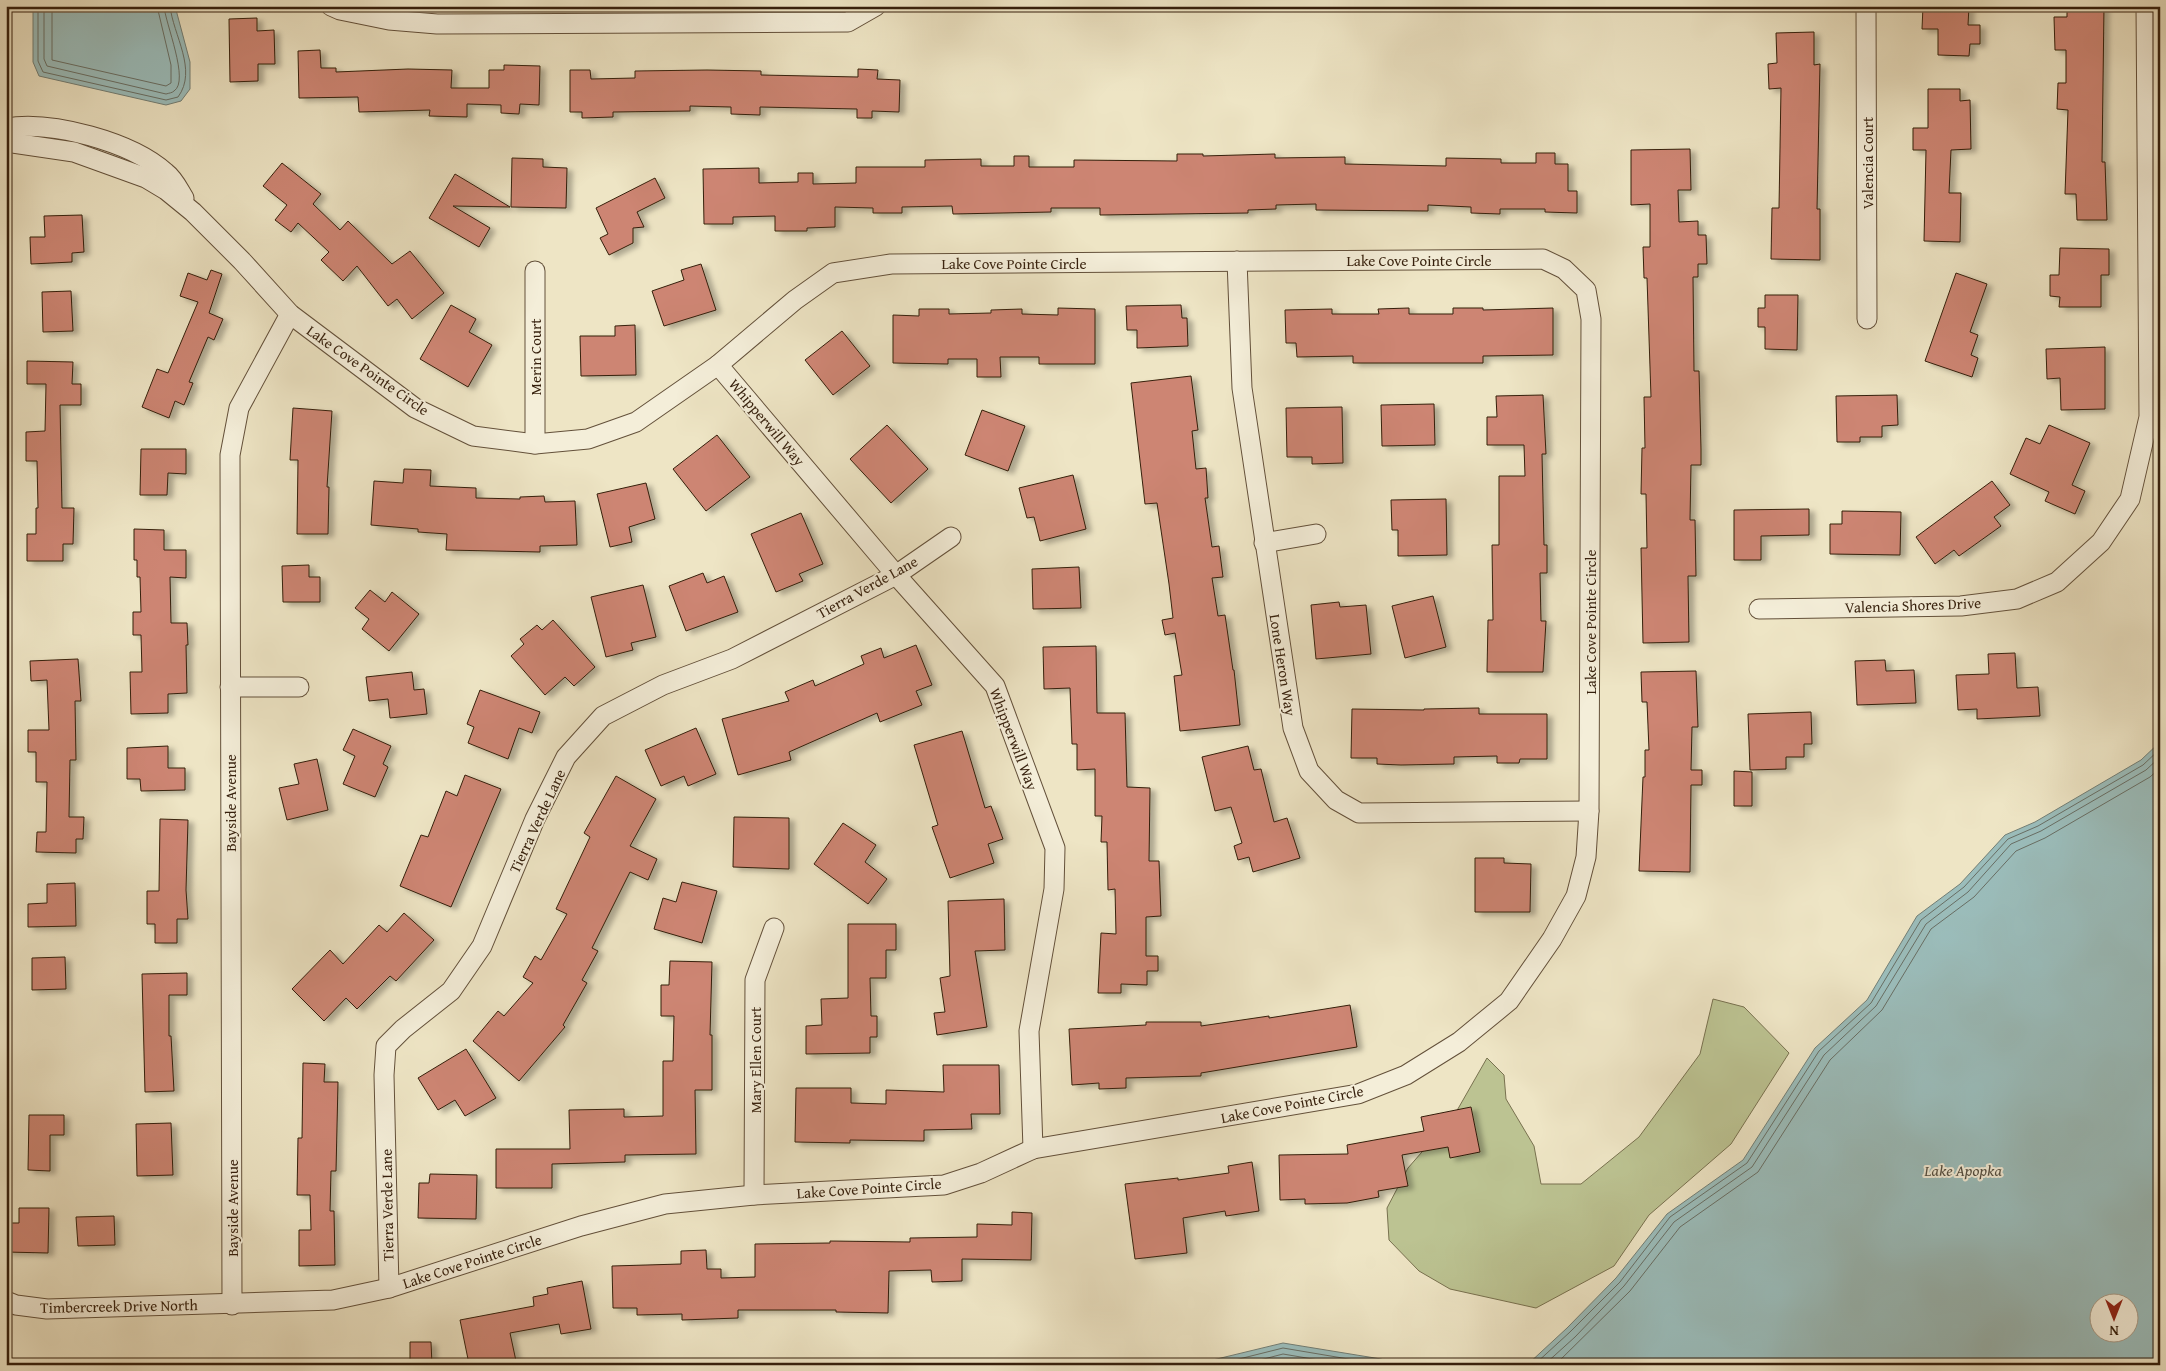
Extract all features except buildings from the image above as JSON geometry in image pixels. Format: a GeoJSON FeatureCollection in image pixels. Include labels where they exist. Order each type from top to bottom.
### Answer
{"type":"FeatureCollection","features":[{"type":"Feature","properties":{"kind":"street"},"geometry":{"type":"LineString","coordinates":[[331,6],[340,10],[388,20],[437,15],[665,14],[848,22],[876,6]]}},
{"type":"Feature","properties":{"kind":"street","name":"Valencia Court"},"geometry":{"type":"LineString","coordinates":[[1866,6],[1867,319]]}},
{"type":"Feature","properties":{"kind":"street","name":"Valencia Shores Drive"},"geometry":{"type":"LineString","coordinates":[[1759,609],[1961,606],[2017,599],[2057,582],[2101,542],[2130,498],[2149,417],[2146,6]]}},
{"type":"Feature","properties":{"kind":"street"},"geometry":{"type":"LineString","coordinates":[[6,128],[15,126],[66,130],[117,144],[149,160],[168,174],[193,212]]}},
{"type":"Feature","properties":{"kind":"street"},"geometry":{"type":"LineString","coordinates":[[6,142],[74,152],[146,178],[166,190],[193,212]]}},
{"type":"Feature","properties":{"kind":"street","name":"Lake Cove Pointe Circle"},"geometry":{"type":"LineString","coordinates":[[193,212],[242,261],[290,314],[415,408],[473,436],[535,444],[588,439],[636,422],[718,365],[795,300],[834,274],[891,264],[1543,259],[1564,269],[1586,290],[1591,319],[1589,811],[1586,858],[1576,896],[1552,939],[1509,1001],[1458,1042],[1406,1075],[1358,1094],[1033,1149],[980,1173],[944,1185],[754,1195],[665,1204],[581,1226],[388,1288],[333,1300],[232,1305]]}},
{"type":"Feature","properties":{"kind":"street","name":"Lone Heron Way"},"geometry":{"type":"LineString","coordinates":[[1238,261],[1242,388],[1293,728],[1310,771],[1336,800],[1359,813],[1589,811]]}},
{"type":"Feature","properties":{"kind":"street","name":"Merin Court"},"geometry":{"type":"LineString","coordinates":[[535,271],[535,444]]}},
{"type":"Feature","properties":{"kind":"street","name":"Bayside Avenue"},"geometry":{"type":"LineString","coordinates":[[232,1305],[230,455],[240,408],[290,314]]}},
{"type":"Feature","properties":{"kind":"street","name":"Whipperwill Way"},"geometry":{"type":"LineString","coordinates":[[718,365],[896,575],[995,686],[1055,848],[1054,889],[1029,1031],[1033,1149]]}},
{"type":"Feature","properties":{"kind":"street"},"geometry":{"type":"LineString","coordinates":[[1264,543],[1316,534]]}},
{"type":"Feature","properties":{"kind":"street","name":"Tierra Verde Lane"},"geometry":{"type":"LineString","coordinates":[[388,1288],[384,1075],[386,1046],[451,991],[482,946],[535,819],[566,757],[603,716],[662,685],[732,659],[896,575],[951,537]]}},
{"type":"Feature","properties":{"kind":"street"},"geometry":{"type":"LineString","coordinates":[[230,687],[299,687]]}},
{"type":"Feature","properties":{"kind":"street","name":"Mary Ellen Court"},"geometry":{"type":"LineString","coordinates":[[754,1195],[755,980],[774,928]]}},
{"type":"Feature","properties":{"kind":"street","name":"Timbercreek Drive North"},"geometry":{"type":"LineString","coordinates":[[6,1301],[16,1305],[47,1309],[232,1305]]}},
{"type":"Feature","properties":{"kind":"green space"},"geometry":{"type":"Polygon","coordinates":[[[1713,999],[1744,1007],[1789,1053],[1731,1144],[1649,1215],[1614,1266],[1536,1308],[1450,1289],[1419,1271],[1389,1240],[1387,1208],[1408,1168],[1455,1114],[1487,1058],[1504,1075],[1506,1099],[1534,1146],[1541,1184],[1581,1184],[1639,1137],[1700,1054],[1713,999]]]}},
{"type":"Feature","properties":{"kind":"water"},"geometry":{"type":"Polygon","coordinates":[[[33,6],[175,6],[190,62],[190,89],[181,101],[166,105],[39,76],[33,62],[33,6]]]}},
{"type":"Feature","properties":{"kind":"water","name":"Lake Apopka"},"geometry":{"type":"Polygon","coordinates":[[[2160,742],[2160,1365],[1527,1365],[1567,1328],[1616,1278],[1667,1214],[1743,1160],[1815,1048],[1867,1000],[1917,916],[1960,884],[2005,835],[2035,822],[2141,760],[2160,742]]]}},
{"type":"Feature","properties":{"kind":"water"},"geometry":{"type":"Polygon","coordinates":[[[1283,1343],[1381,1359],[1399,1365],[1192,1365],[1283,1343]]]}}]}
